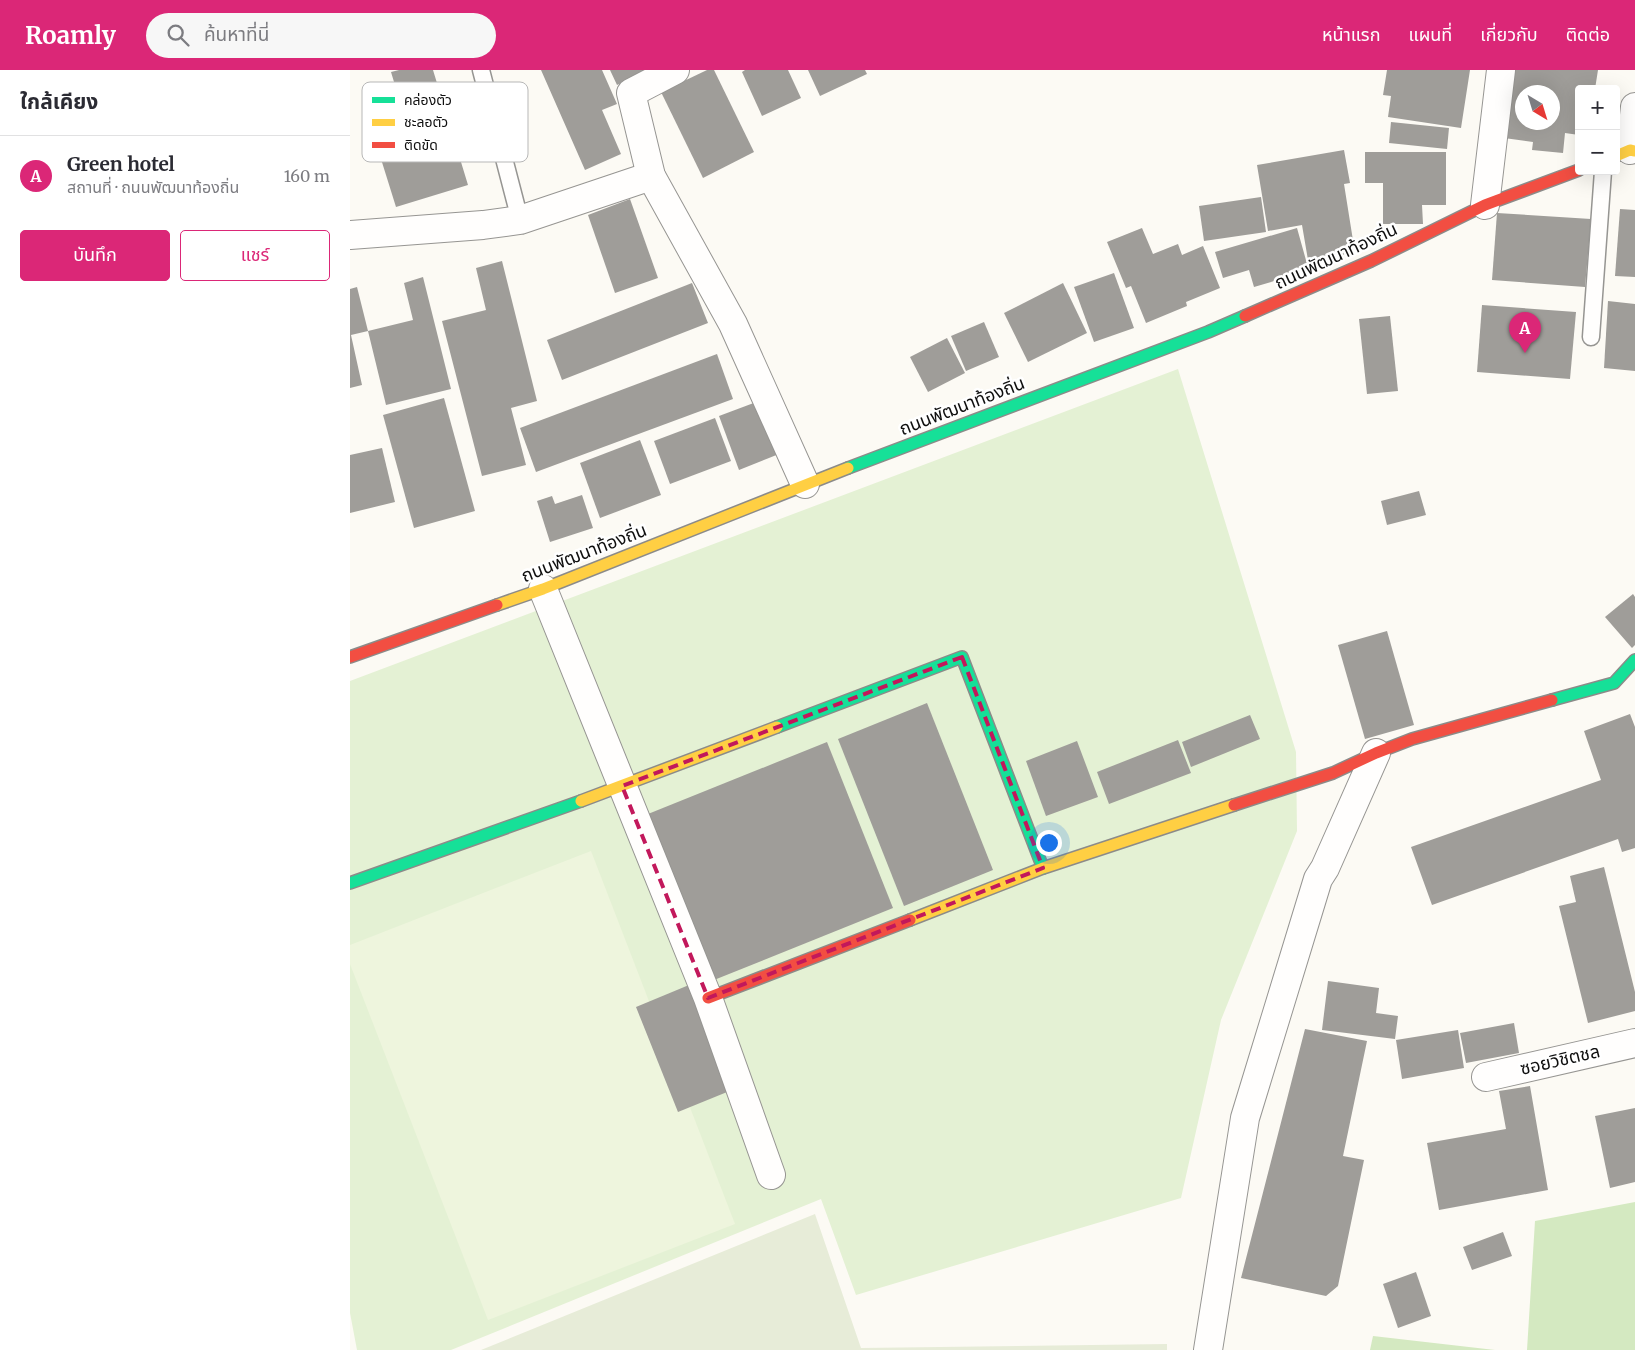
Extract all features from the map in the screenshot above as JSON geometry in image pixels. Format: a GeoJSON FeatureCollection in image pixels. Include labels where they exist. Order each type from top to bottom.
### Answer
{"type":"FeatureCollection","features":[{"type":"Feature","properties":{"kind":"street"},"geometry":{"type":"LineString","coordinates":[[674,70],[630,93],[650,176],[733,324],[805,484]]}},
{"type":"Feature","properties":{"kind":"street"},"geometry":{"type":"LineString","coordinates":[[1485,204],[1501,70]]}},
{"type":"Feature","properties":{"kind":"street"},"geometry":{"type":"LineString","coordinates":[[1627,152],[1635,107]]}},
{"type":"Feature","properties":{"kind":"street","name":"ถนนพัฒนาท้องถิ่น"},"geometry":{"type":"LineString","coordinates":[[350,658],[543,589],[805,484],[1208,332],[1371,261],[1485,204],[1575,171]]}},
{"type":"Feature","properties":{"kind":"street"},"geometry":{"type":"LineString","coordinates":[[350,235],[483,225],[520,220],[650,176]]}},
{"type":"Feature","properties":{"kind":"street"},"geometry":{"type":"LineString","coordinates":[[543,589],[708,998],[772,1175]]}},
{"type":"Feature","properties":{"kind":"street"},"geometry":{"type":"LineString","coordinates":[[350,883],[622,786],[962,657],[1043,868]]}},
{"type":"Feature","properties":{"kind":"street"},"geometry":{"type":"LineString","coordinates":[[708,998],[1043,868],[1333,773],[1412,739],[1614,683],[1635,660]]}},
{"type":"Feature","properties":{"kind":"street"},"geometry":{"type":"LineString","coordinates":[[1208,1350],[1245,1118],[1318,879],[1325,868],[1376,753]]}},
{"type":"Feature","properties":{"kind":"street","name":"ซอยวิชิตชล"},"geometry":{"type":"LineString","coordinates":[[1486,1077],[1635,1043]]}},
{"type":"Feature","properties":{"kind":"lane"},"geometry":{"type":"LineString","coordinates":[[505,162],[520,220]]}},
{"type":"Feature","properties":{"kind":"lane"},"geometry":{"type":"LineString","coordinates":[[1591,337],[1603,175]]}},
{"type":"Feature","properties":{"kind":"highlighted area"},"geometry":{"type":"Polygon","coordinates":[[[962,657],[1043,868],[708,998],[622,786],[962,657]]]}},
{"type":"Feature","properties":{"kind":"green space"},"geometry":{"type":"Polygon","coordinates":[[[1178,369],[1296,752],[1297,831],[1221,1020],[1181,1198],[856,1295],[821,1199],[451,1350],[357,1350],[350,1313],[350,681],[1178,369]]]}},
{"type":"Feature","properties":{"kind":"green space"},"geometry":{"type":"Polygon","coordinates":[[[591,851],[735,1224],[488,1320],[350,964],[350,945],[591,851]]]}},
{"type":"Feature","properties":{"kind":"green space"},"geometry":{"type":"Polygon","coordinates":[[[1635,1202],[1635,1350],[1527,1350],[1535,1221],[1635,1202]]]}},
{"type":"Feature","properties":{"kind":"green space"},"geometry":{"type":"Polygon","coordinates":[[[815,1214],[861,1348],[1167,1344],[1167,1350],[481,1350],[815,1214]]]}},
{"type":"Feature","properties":{"kind":"green space"},"geometry":{"type":"Polygon","coordinates":[[[1373,1336],[1495,1350],[1370,1350],[1373,1336]]]}},
{"type":"Feature","properties":{"kind":"building"},"geometry":{"type":"Polygon","coordinates":[[[399,70],[433,70],[437,82],[394,82],[391,72],[399,70]]]}},
{"type":"Feature","properties":{"kind":"building"},"geometry":{"type":"Polygon","coordinates":[[[541,70],[602,70],[617,104],[602,110],[621,154],[585,170],[541,70]]]}},
{"type":"Feature","properties":{"kind":"building"},"geometry":{"type":"Polygon","coordinates":[[[610,70],[648,70],[617,85],[610,70]]]}},
{"type":"Feature","properties":{"kind":"building"},"geometry":{"type":"Polygon","coordinates":[[[707,70],[714,70],[754,152],[703,178],[661,92],[707,70]]]}},
{"type":"Feature","properties":{"kind":"building"},"geometry":{"type":"Polygon","coordinates":[[[745,70],[788,70],[801,98],[762,116],[742,72],[745,70]]]}},
{"type":"Feature","properties":{"kind":"building"},"geometry":{"type":"Polygon","coordinates":[[[808,70],[865,70],[867,74],[820,96],[808,70]]]}},
{"type":"Feature","properties":{"kind":"building"},"geometry":{"type":"Polygon","coordinates":[[[1387,70],[1470,70],[1461,128],[1388,117],[1391,96],[1383,95],[1387,70]]]}},
{"type":"Feature","properties":{"kind":"building"},"geometry":{"type":"Polygon","coordinates":[[[1510,70],[1598,70],[1596,85],[1575,85],[1575,134],[1565,133],[1563,153],[1532,150],[1533,142],[1504,138],[1510,70]]]}},
{"type":"Feature","properties":{"kind":"building"},"geometry":{"type":"Polygon","coordinates":[[[1391,122],[1449,128],[1447,149],[1389,143],[1391,122]]]}},
{"type":"Feature","properties":{"kind":"building"},"geometry":{"type":"Polygon","coordinates":[[[1344,150],[1350,183],[1344,184],[1355,253],[1308,260],[1302,225],[1268,231],[1257,165],[1344,150]]]}},
{"type":"Feature","properties":{"kind":"building"},"geometry":{"type":"Polygon","coordinates":[[[1365,152],[1446,152],[1446,205],[1422,205],[1423,224],[1383,224],[1383,183],[1365,183],[1365,152]]]}},
{"type":"Feature","properties":{"kind":"building"},"geometry":{"type":"Polygon","coordinates":[[[382,162],[461,162],[468,185],[396,207],[382,162]]]}},
{"type":"Feature","properties":{"kind":"building"},"geometry":{"type":"Polygon","coordinates":[[[1261,197],[1266,232],[1204,241],[1199,206],[1261,197]]]}},
{"type":"Feature","properties":{"kind":"building"},"geometry":{"type":"Polygon","coordinates":[[[630,199],[658,278],[615,293],[588,215],[630,199]]]}},
{"type":"Feature","properties":{"kind":"building"},"geometry":{"type":"Polygon","coordinates":[[[1620,209],[1635,210],[1635,277],[1615,276],[1620,209]]]}},
{"type":"Feature","properties":{"kind":"building"},"geometry":{"type":"Polygon","coordinates":[[[1497,213],[1591,219],[1585,287],[1492,280],[1497,213]]]}},
{"type":"Feature","properties":{"kind":"building"},"geometry":{"type":"Polygon","coordinates":[[[1142,228],[1153,254],[1178,244],[1182,255],[1203,246],[1220,288],[1186,302],[1187,306],[1146,323],[1131,286],[1126,288],[1107,242],[1142,228]]]}},
{"type":"Feature","properties":{"kind":"building"},"geometry":{"type":"Polygon","coordinates":[[[1297,228],[1309,271],[1254,287],[1249,270],[1223,278],[1215,252],[1297,228]]]}},
{"type":"Feature","properties":{"kind":"building"},"geometry":{"type":"Polygon","coordinates":[[[502,261],[537,401],[511,408],[526,465],[482,476],[442,321],[486,310],[476,268],[502,261]]]}},
{"type":"Feature","properties":{"kind":"building"},"geometry":{"type":"Polygon","coordinates":[[[1114,273],[1134,328],[1094,342],[1074,287],[1114,273]]]}},
{"type":"Feature","properties":{"kind":"building"},"geometry":{"type":"Polygon","coordinates":[[[423,277],[451,389],[386,405],[368,331],[413,320],[404,283],[423,277]]]}},
{"type":"Feature","properties":{"kind":"building"},"geometry":{"type":"Polygon","coordinates":[[[692,283],[708,323],[562,380],[547,340],[692,283]]]}},
{"type":"Feature","properties":{"kind":"building"},"geometry":{"type":"Polygon","coordinates":[[[1063,283],[1087,333],[1028,362],[1004,313],[1063,283]]]}},
{"type":"Feature","properties":{"kind":"building"},"geometry":{"type":"Polygon","coordinates":[[[357,287],[368,331],[351,335],[362,385],[350,388],[350,289],[357,287]]]}},
{"type":"Feature","properties":{"kind":"building"},"geometry":{"type":"Polygon","coordinates":[[[1608,301],[1635,304],[1635,371],[1604,368],[1608,301]]]}},
{"type":"Feature","properties":{"kind":"building"},"geometry":{"type":"Polygon","coordinates":[[[1482,305],[1576,312],[1570,379],[1477,372],[1482,305]]]}},
{"type":"Feature","properties":{"kind":"building"},"geometry":{"type":"Polygon","coordinates":[[[1390,316],[1398,391],[1367,394],[1359,319],[1390,316]]]}},
{"type":"Feature","properties":{"kind":"building"},"geometry":{"type":"Polygon","coordinates":[[[984,322],[999,357],[966,371],[951,336],[984,322]]]}},
{"type":"Feature","properties":{"kind":"building"},"geometry":{"type":"Polygon","coordinates":[[[947,338],[965,373],[928,392],[910,357],[947,338]]]}},
{"type":"Feature","properties":{"kind":"building"},"geometry":{"type":"Polygon","coordinates":[[[717,354],[733,399],[536,472],[520,428],[717,354]]]}},
{"type":"Feature","properties":{"kind":"building"},"geometry":{"type":"Polygon","coordinates":[[[444,398],[475,511],[414,528],[383,415],[444,398]]]}},
{"type":"Feature","properties":{"kind":"building"},"geometry":{"type":"Polygon","coordinates":[[[759,401],[779,454],[739,470],[719,416],[759,401]]]}},
{"type":"Feature","properties":{"kind":"building"},"geometry":{"type":"Polygon","coordinates":[[[715,418],[731,461],[670,484],[654,441],[715,418]]]}},
{"type":"Feature","properties":{"kind":"building"},"geometry":{"type":"Polygon","coordinates":[[[640,440],[661,495],[600,518],[580,463],[640,440]]]}},
{"type":"Feature","properties":{"kind":"building"},"geometry":{"type":"Polygon","coordinates":[[[382,448],[395,502],[350,513],[350,455],[382,448]]]}},
{"type":"Feature","properties":{"kind":"building"},"geometry":{"type":"Polygon","coordinates":[[[1419,491],[1426,515],[1387,525],[1381,501],[1419,491]]]}},
{"type":"Feature","properties":{"kind":"building"},"geometry":{"type":"Polygon","coordinates":[[[582,495],[593,528],[550,542],[537,501],[552,496],[555,504],[582,495]]]}},
{"type":"Feature","properties":{"kind":"building"},"geometry":{"type":"Polygon","coordinates":[[[1633,594],[1635,597],[1635,645],[1632,648],[1605,617],[1633,594]]]}},
{"type":"Feature","properties":{"kind":"building"},"geometry":{"type":"Polygon","coordinates":[[[1387,631],[1414,725],[1365,739],[1338,645],[1387,631]]]}},
{"type":"Feature","properties":{"kind":"building"},"geometry":{"type":"Polygon","coordinates":[[[927,703],[993,870],[904,906],[838,739],[927,703]]]}},
{"type":"Feature","properties":{"kind":"building"},"geometry":{"type":"Polygon","coordinates":[[[1630,714],[1635,727],[1635,848],[1622,852],[1618,839],[1432,905],[1411,847],[1601,780],[1584,731],[1630,714]]]}},
{"type":"Feature","properties":{"kind":"building"},"geometry":{"type":"Polygon","coordinates":[[[1250,715],[1260,739],[1191,767],[1182,742],[1250,715]]]}},
{"type":"Feature","properties":{"kind":"building"},"geometry":{"type":"Polygon","coordinates":[[[1178,740],[1191,773],[1109,804],[1097,772],[1178,740]]]}},
{"type":"Feature","properties":{"kind":"building"},"geometry":{"type":"Polygon","coordinates":[[[1077,741],[1098,797],[1046,816],[1026,761],[1077,741]]]}},
{"type":"Feature","properties":{"kind":"building"},"geometry":{"type":"Polygon","coordinates":[[[827,742],[893,908],[709,982],[643,816],[827,742]]]}},
{"type":"Feature","properties":{"kind":"building"},"geometry":{"type":"Polygon","coordinates":[[[1604,867],[1635,992],[1635,1011],[1588,1023],[1559,906],[1576,902],[1570,876],[1604,867]]]}},
{"type":"Feature","properties":{"kind":"building"},"geometry":{"type":"Polygon","coordinates":[[[1328,981],[1379,988],[1376,1013],[1398,1016],[1395,1039],[1322,1030],[1328,981]]]}},
{"type":"Feature","properties":{"kind":"building"},"geometry":{"type":"Polygon","coordinates":[[[689,985],[732,1090],[678,1112],[636,1007],[689,985]]]}},
{"type":"Feature","properties":{"kind":"building"},"geometry":{"type":"Polygon","coordinates":[[[1514,1023],[1519,1053],[1466,1063],[1460,1033],[1514,1023]]]}},
{"type":"Feature","properties":{"kind":"building"},"geometry":{"type":"Polygon","coordinates":[[[1305,1029],[1367,1041],[1343,1156],[1364,1160],[1338,1286],[1326,1296],[1241,1278],[1305,1029]]]}},
{"type":"Feature","properties":{"kind":"building"},"geometry":{"type":"Polygon","coordinates":[[[1458,1030],[1464,1068],[1402,1079],[1396,1040],[1458,1030]]]}},
{"type":"Feature","properties":{"kind":"building"},"geometry":{"type":"Polygon","coordinates":[[[1530,1086],[1548,1190],[1439,1210],[1427,1143],[1506,1129],[1499,1091],[1530,1086]]]}},
{"type":"Feature","properties":{"kind":"building"},"geometry":{"type":"Polygon","coordinates":[[[1635,1108],[1635,1182],[1610,1188],[1595,1116],[1635,1108]]]}},
{"type":"Feature","properties":{"kind":"building"},"geometry":{"type":"Polygon","coordinates":[[[1503,1232],[1512,1256],[1472,1270],[1463,1247],[1503,1232]]]}},
{"type":"Feature","properties":{"kind":"building"},"geometry":{"type":"Polygon","coordinates":[[[1416,1272],[1431,1316],[1398,1328],[1383,1284],[1416,1272]]]}},
{"type":"Feature","properties":{"kind":"traffic: fast"},"geometry":{"type":"LineString","coordinates":[[848,468],[1208,332],[1245,316]]}},
{"type":"Feature","properties":{"kind":"traffic: fast"},"geometry":{"type":"LineString","coordinates":[[777,727],[962,657],[1043,868]]}},
{"type":"Feature","properties":{"kind":"traffic: fast"},"geometry":{"type":"LineString","coordinates":[[1552,700],[1614,683],[1635,660]]}},
{"type":"Feature","properties":{"kind":"traffic: fast"},"geometry":{"type":"LineString","coordinates":[[350,883],[581,801]]}},
{"type":"Feature","properties":{"kind":"traffic: slow"},"geometry":{"type":"LineString","coordinates":[[1620,154],[1630,150],[1635,151]]}},
{"type":"Feature","properties":{"kind":"traffic: slow"},"geometry":{"type":"LineString","coordinates":[[497,605],[543,589],[848,468]]}},
{"type":"Feature","properties":{"kind":"traffic: slow"},"geometry":{"type":"LineString","coordinates":[[581,801],[777,727]]}},
{"type":"Feature","properties":{"kind":"traffic: slow"},"geometry":{"type":"LineString","coordinates":[[910,920],[1043,868],[1234,805]]}},
{"type":"Feature","properties":{"kind":"traffic: jam"},"geometry":{"type":"LineString","coordinates":[[1245,316],[1371,261],[1485,205],[1575,171]]}},
{"type":"Feature","properties":{"kind":"traffic: jam"},"geometry":{"type":"LineString","coordinates":[[350,657],[497,605]]}},
{"type":"Feature","properties":{"kind":"traffic: jam"},"geometry":{"type":"LineString","coordinates":[[1234,805],[1333,773],[1412,739],[1552,700]]}},
{"type":"Feature","properties":{"kind":"traffic: jam"},"geometry":{"type":"LineString","coordinates":[[708,998],[910,920]]}},
{"type":"Feature","properties":{"kind":"place","name":"Green hotel"},"geometry":{"type":"Point","coordinates":[1525,353]}}]}
